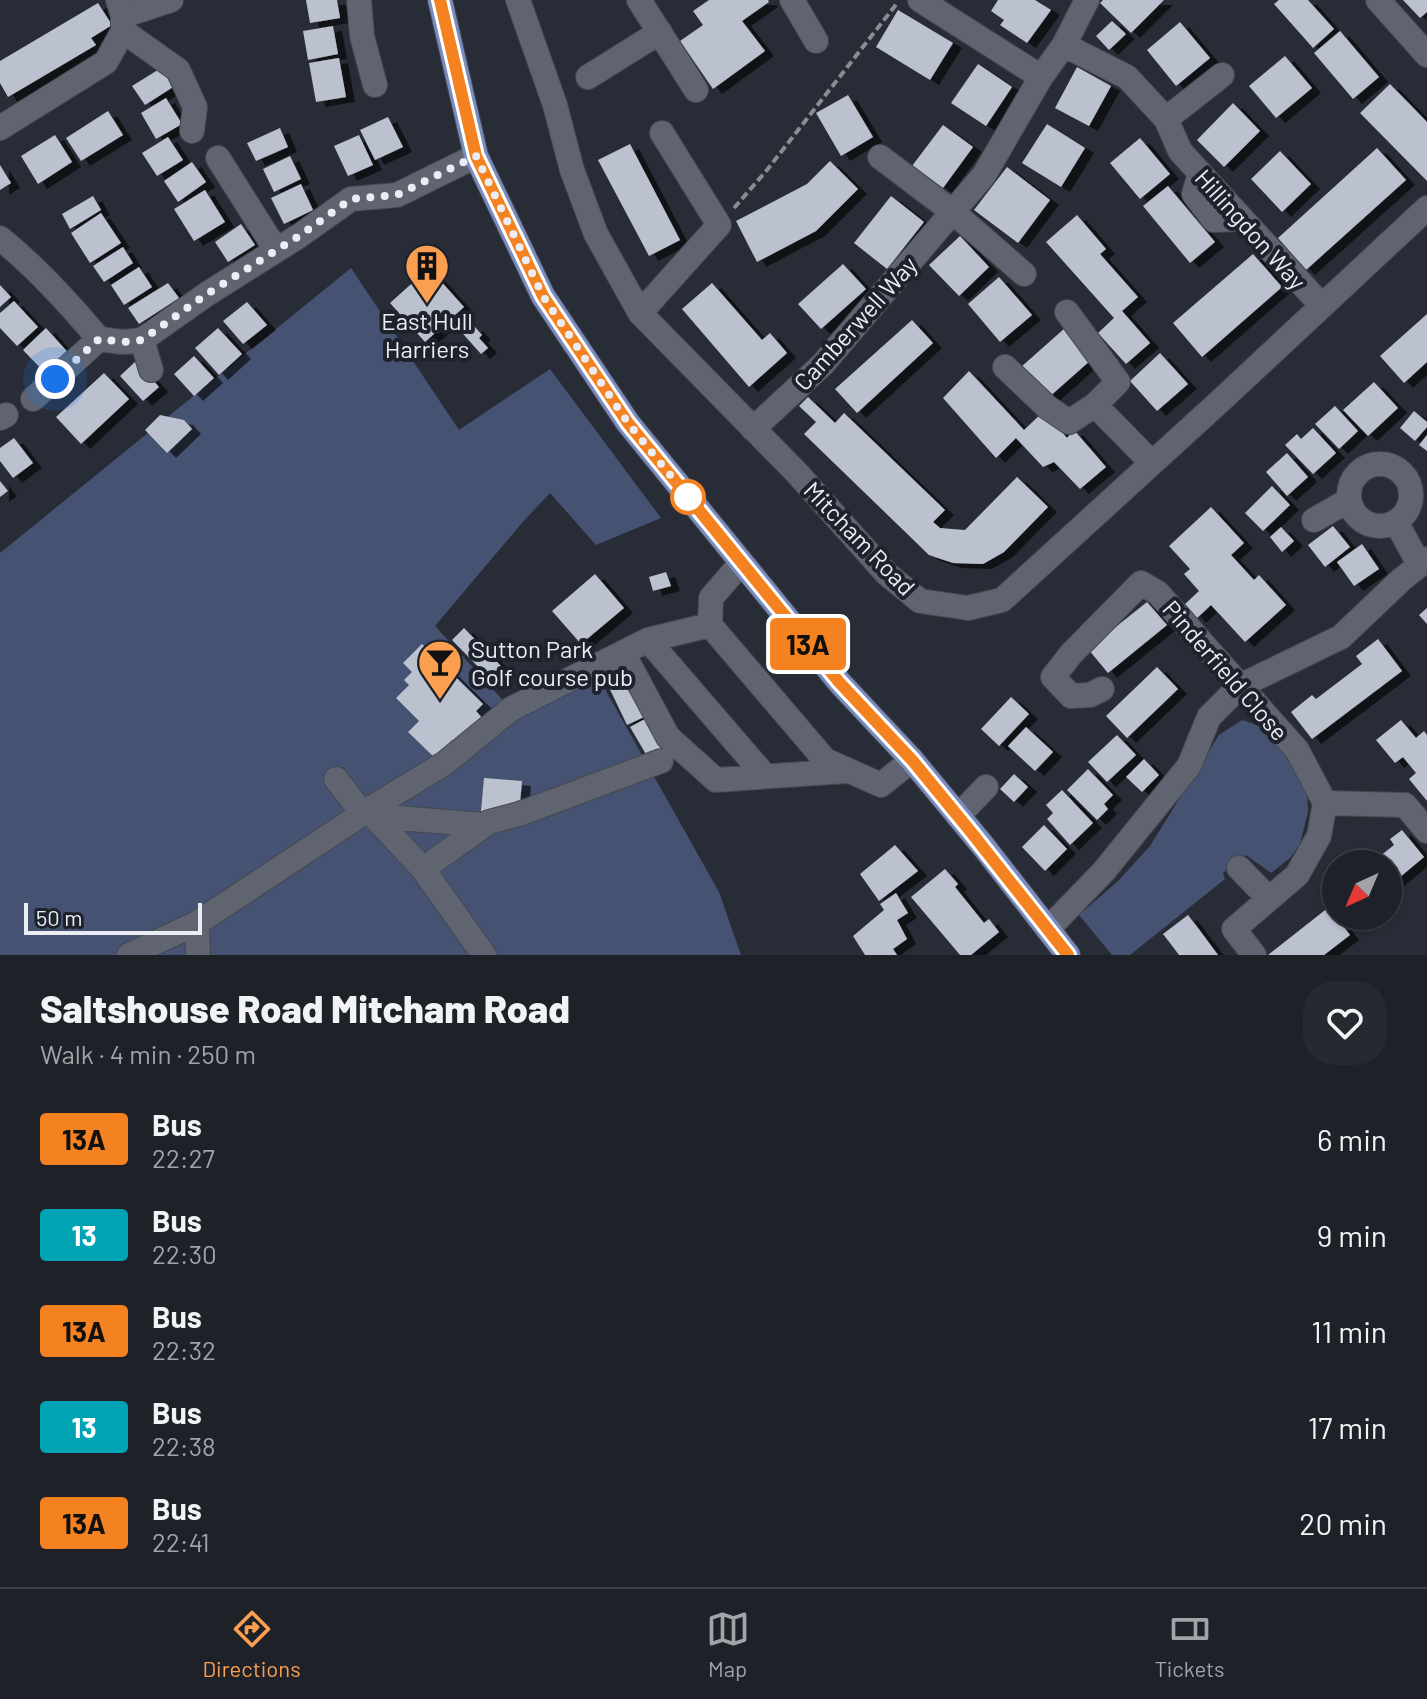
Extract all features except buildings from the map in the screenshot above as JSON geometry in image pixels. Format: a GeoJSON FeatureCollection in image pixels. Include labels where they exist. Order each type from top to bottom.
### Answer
{"type":"FeatureCollection","features":[{"type":"Feature","properties":{"kind":"main road"},"geometry":{"type":"LineString","coordinates":[[440,0],[476,156],[543,296],[628,423],[839,682],[912,760],[1068,955]]}},
{"type":"Feature","properties":{"kind":"street"},"geometry":{"type":"LineString","coordinates":[[121,16],[171,0]]}},
{"type":"Feature","properties":{"kind":"street"},"geometry":{"type":"LineString","coordinates":[[359,0],[362,36],[375,85]]}},
{"type":"Feature","properties":{"kind":"street","name":"Mitcham Road"},"geometry":{"type":"LineString","coordinates":[[518,0],[555,105],[572,170],[596,234],[640,313],[797,473],[887,574],[920,601],[968,608],[1002,600],[1427,208]]}},
{"type":"Feature","properties":{"kind":"street"},"geometry":{"type":"LineString","coordinates":[[639,0],[696,90]]}},
{"type":"Feature","properties":{"kind":"street"},"geometry":{"type":"LineString","coordinates":[[792,0],[816,41]]}},
{"type":"Feature","properties":{"kind":"street"},"geometry":{"type":"LineString","coordinates":[[920,0],[1041,77]]}},
{"type":"Feature","properties":{"kind":"street","name":"Camberwell Way"},"geometry":{"type":"LineString","coordinates":[[753,429],[823,364],[984,175],[1041,77],[1064,45],[1087,0]]}},
{"type":"Feature","properties":{"kind":"street"},"geometry":{"type":"LineString","coordinates":[[1378,0],[1427,55]]}},
{"type":"Feature","properties":{"kind":"street"},"geometry":{"type":"LineString","coordinates":[[0,128],[106,62],[121,16]]}},
{"type":"Feature","properties":{"kind":"street"},"geometry":{"type":"LineString","coordinates":[[121,16],[178,70],[195,107],[192,131]]}},
{"type":"Feature","properties":{"kind":"street"},"geometry":{"type":"LineString","coordinates":[[588,77],[660,32]]}},
{"type":"Feature","properties":{"kind":"street"},"geometry":{"type":"LineString","coordinates":[[1064,45],[1127,77],[1166,119],[1222,75]]}},
{"type":"Feature","properties":{"kind":"street","name":"Hillingdon Way"},"geometry":{"type":"LineString","coordinates":[[1166,119],[1180,151],[1322,306]]}},
{"type":"Feature","properties":{"kind":"street"},"geometry":{"type":"LineString","coordinates":[[640,313],[719,225],[662,133]]}},
{"type":"Feature","properties":{"kind":"street"},"geometry":{"type":"LineString","coordinates":[[0,238],[57,290],[99,339],[122,342],[142,340],[351,199],[397,195],[476,156]]}},
{"type":"Feature","properties":{"kind":"street"},"geometry":{"type":"LineString","coordinates":[[880,157],[953,212],[1012,272]]}},
{"type":"Feature","properties":{"kind":"street"},"geometry":{"type":"LineString","coordinates":[[218,158],[276,250]]}},
{"type":"Feature","properties":{"kind":"street"},"geometry":{"type":"LineString","coordinates":[[1005,367],[1047,407],[1069,422],[1095,405],[1118,382],[1067,312]]}},
{"type":"Feature","properties":{"kind":"street"},"geometry":{"type":"LineString","coordinates":[[33,399],[99,339]]}},
{"type":"Feature","properties":{"kind":"street"},"geometry":{"type":"LineString","coordinates":[[142,340],[151,370]]}},
{"type":"Feature","properties":{"kind":"street"},"geometry":{"type":"LineString","coordinates":[[1095,405],[1151,462]]}},
{"type":"Feature","properties":{"kind":"street"},"geometry":{"type":"LineString","coordinates":[[1376,463],[1397,468],[1411,485],[1410,506],[1404,516],[1386,526],[1376,526],[1358,517],[1349,500],[1352,480],[1358,472],[1376,463]]}},
{"type":"Feature","properties":{"kind":"street"},"geometry":{"type":"LineString","coordinates":[[1314,520],[1349,500]]}},
{"type":"Feature","properties":{"kind":"street"},"geometry":{"type":"LineString","coordinates":[[1048,929],[1104,871],[1189,766],[1209,717],[1240,686],[1341,637],[1423,562],[1396,522]]}},
{"type":"Feature","properties":{"kind":"street"},"geometry":{"type":"LineString","coordinates":[[741,563],[711,598],[710,625],[825,760],[881,785],[912,760]]}},
{"type":"Feature","properties":{"kind":"street","name":"Pinderfield Close"},"geometry":{"type":"LineString","coordinates":[[1102,689],[1090,695],[1071,696],[1053,677],[1071,654],[1141,583],[1158,593],[1297,750],[1325,803]]}},
{"type":"Feature","properties":{"kind":"street"},"geometry":{"type":"LineString","coordinates":[[129,955],[197,923],[368,813],[445,763],[511,709],[648,640],[710,625]]}},
{"type":"Feature","properties":{"kind":"street"},"geometry":{"type":"LineString","coordinates":[[648,640],[765,776]]}},
{"type":"Feature","properties":{"kind":"street"},"geometry":{"type":"LineString","coordinates":[[623,653],[668,737],[716,780],[850,771]]}},
{"type":"Feature","properties":{"kind":"street"},"geometry":{"type":"LineString","coordinates":[[423,869],[489,822],[519,814],[661,761]]}},
{"type":"Feature","properties":{"kind":"street"},"geometry":{"type":"LineString","coordinates":[[336,779],[423,869],[484,955]]}},
{"type":"Feature","properties":{"kind":"street"},"geometry":{"type":"LineString","coordinates":[[958,816],[986,787]]}},
{"type":"Feature","properties":{"kind":"street"},"geometry":{"type":"LineString","coordinates":[[1254,955],[1234,929],[1297,875],[1319,836],[1325,803],[1405,805],[1427,831]]}},
{"type":"Feature","properties":{"kind":"street"},"geometry":{"type":"LineString","coordinates":[[368,813],[484,825]]}},
{"type":"Feature","properties":{"kind":"street"},"geometry":{"type":"LineString","coordinates":[[1239,868],[1269,899]]}},
{"type":"Feature","properties":{"kind":"street"},"geometry":{"type":"LineString","coordinates":[[197,923],[198,955]]}},
{"type":"Feature","properties":{"kind":"path"},"geometry":{"type":"LineString","coordinates":[[719,225],[767,170],[900,0]]}},
{"type":"Feature","properties":{"kind":"shaded area"},"geometry":{"type":"Polygon","coordinates":[[[351,268],[459,430],[550,369],[661,518],[596,545],[550,493],[435,626],[511,709],[597,675],[719,892],[741,955],[0,955],[0,553],[351,268]]]}},
{"type":"Feature","properties":{"kind":"shaded area"},"geometry":{"type":"Polygon","coordinates":[[[1242,720],[1271,734],[1307,789],[1308,812],[1300,844],[1290,858],[1271,873],[1246,855],[1223,873],[1225,879],[1130,955],[1112,955],[1079,915],[1118,881],[1150,846],[1219,735],[1242,720]]]}},
{"type":"Feature","properties":{"kind":"bus line","name":"13A"},"geometry":{"type":"LineString","coordinates":[[440,0],[476,156],[543,296],[628,423],[839,682],[912,760],[1068,955]]}},
{"type":"Feature","properties":{"kind":"place","name":"East Hull Harriers"},"geometry":{"type":"Point","coordinates":[427,305]}},
{"type":"Feature","properties":{"kind":"place","name":"Sutton Park Golf course pub"},"geometry":{"type":"Point","coordinates":[440,701]}},
{"type":"Feature","properties":{"kind":"route"},"geometry":{"type":"LineString","coordinates":[[55,379],[99,339],[122,342],[142,340],[351,199],[397,195],[476,156],[543,296],[628,423],[688,497]]}}]}
